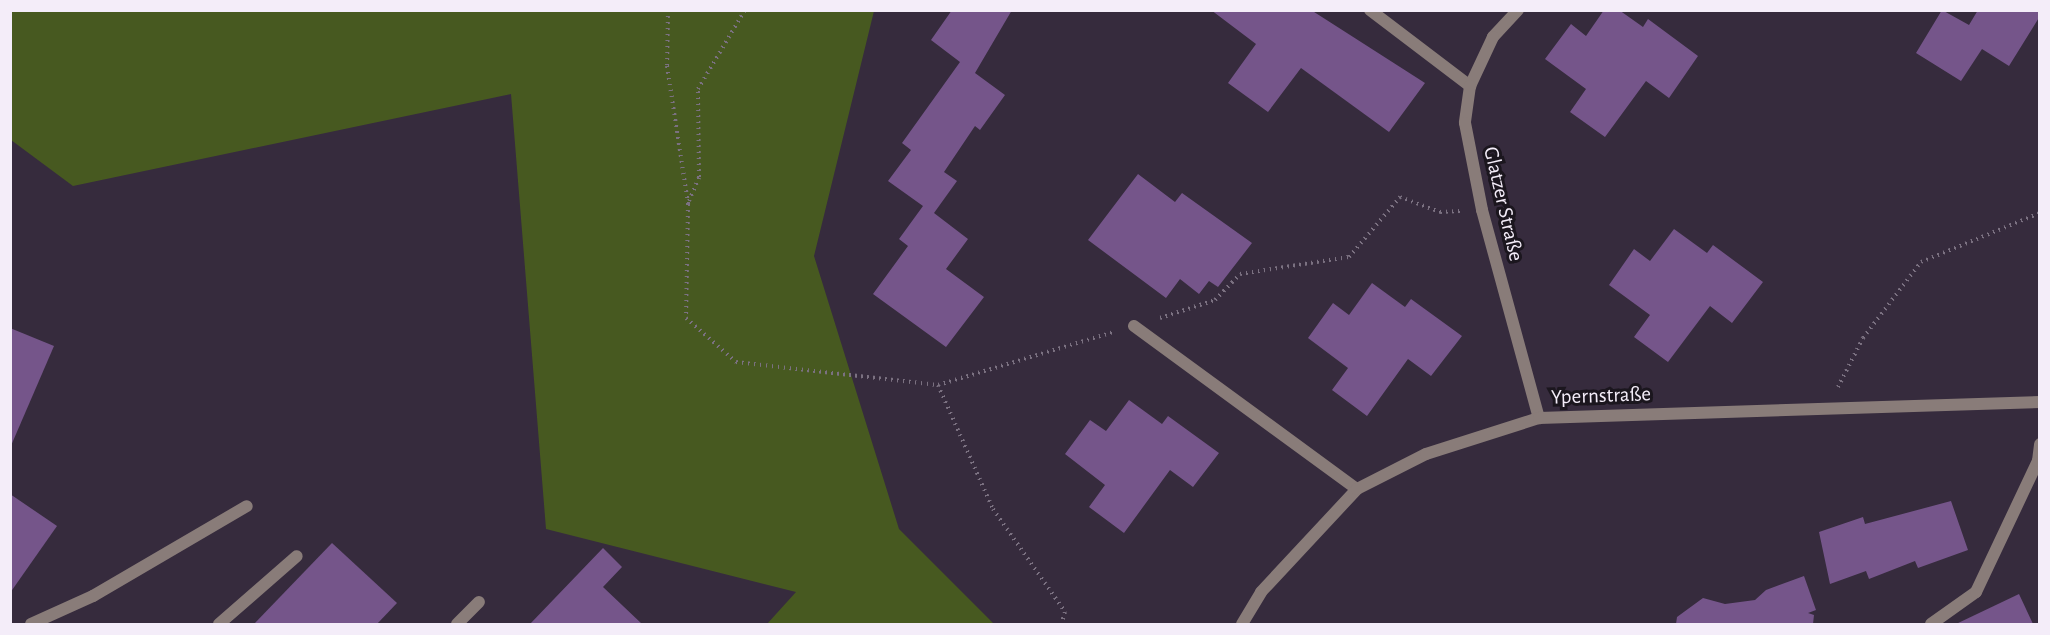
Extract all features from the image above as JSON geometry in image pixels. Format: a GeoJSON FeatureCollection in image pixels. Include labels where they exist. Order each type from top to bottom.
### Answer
{"type":"FeatureCollection","features":[{"type":"Feature","properties":{"kind":"street"},"geometry":{"type":"LineString","coordinates":[[1370,10],[1470,86]]}},
{"type":"Feature","properties":{"kind":"street","name":"Glatzer Straße"},"geometry":{"type":"LineString","coordinates":[[1518,10],[1493,37],[1470,86],[1465,123],[1482,210],[1539,418]]}},
{"type":"Feature","properties":{"kind":"street"},"geometry":{"type":"LineString","coordinates":[[1134,326],[1357,489]]}},
{"type":"Feature","properties":{"kind":"street","name":"Ypernstraße"},"geometry":{"type":"LineString","coordinates":[[1242,624],[1262,592],[1357,489],[1426,454],[1539,418],[2040,402]]}},
{"type":"Feature","properties":{"kind":"street"},"geometry":{"type":"LineString","coordinates":[[1931,624],[1976,592],[2038,460],[2040,444]]}},
{"type":"Feature","properties":{"kind":"street"},"geometry":{"type":"LineString","coordinates":[[31,624],[93,596],[247,506]]}},
{"type":"Feature","properties":{"kind":"street"},"geometry":{"type":"LineString","coordinates":[[219,624],[297,556]]}},
{"type":"Feature","properties":{"kind":"street"},"geometry":{"type":"LineString","coordinates":[[457,624],[479,602]]}},
{"type":"Feature","properties":{"kind":"path"},"geometry":{"type":"LineString","coordinates":[[668,10],[667,66],[688,204],[686,318],[736,362],[938,386],[1215,300],[1240,274],[1349,257],[1400,197],[1440,212],[1482,210]]}},
{"type":"Feature","properties":{"kind":"path"},"geometry":{"type":"LineString","coordinates":[[688,204],[699,177],[698,89],[745,10]]}},
{"type":"Feature","properties":{"kind":"path"},"geometry":{"type":"LineString","coordinates":[[1828,407],[1863,338],[1921,262],[2040,213]]}},
{"type":"Feature","properties":{"kind":"path"},"geometry":{"type":"LineString","coordinates":[[938,386],[993,509],[1065,612],[1061,624]]}},
{"type":"Feature","properties":{"kind":"green space"},"geometry":{"type":"Polygon","coordinates":[[[11,10],[874,11],[814,256],[899,529],[994,624],[767,624],[796,592],[546,529],[511,94],[73,186],[11,140],[11,10]]]}},
{"type":"Feature","properties":{"kind":"building"},"geometry":{"type":"Polygon","coordinates":[[[952,10],[1012,10],[975,73],[1005,95],[980,130],[975,126],[944,172],[957,181],[934,213],[968,239],[946,269],[984,297],[946,347],[873,294],[908,246],[899,239],[923,206],[888,181],[911,150],[902,143],[960,62],[931,40],[952,10]]]}},
{"type":"Feature","properties":{"kind":"building"},"geometry":{"type":"Polygon","coordinates":[[[1211,10],[1311,10],[1425,83],[1389,132],[1301,68],[1268,112],[1228,83],[1256,44],[1211,10]]]}},
{"type":"Feature","properties":{"kind":"building"},"geometry":{"type":"Polygon","coordinates":[[[1604,10],[1619,10],[1643,27],[1648,19],[1698,56],[1669,98],[1646,81],[1605,137],[1570,112],[1586,89],[1545,59],[1571,24],[1586,36],[1604,10]]]}},
{"type":"Feature","properties":{"kind":"building"},"geometry":{"type":"Polygon","coordinates":[[[1942,10],[1969,25],[1978,10],[2040,10],[2040,16],[2009,66],[1982,49],[1961,81],[1916,53],[1942,10]]]}},
{"type":"Feature","properties":{"kind":"building"},"geometry":{"type":"Polygon","coordinates":[[[1138,174],[1175,202],[1182,193],[1252,243],[1218,287],[1209,281],[1199,294],[1180,279],[1166,298],[1088,240],[1138,174]]]}},
{"type":"Feature","properties":{"kind":"building"},"geometry":{"type":"Polygon","coordinates":[[[1674,229],[1707,253],[1713,245],[1763,282],[1732,323],[1710,306],[1668,362],[1634,337],[1650,315],[1609,285],[1634,249],[1650,261],[1674,229]]]}},
{"type":"Feature","properties":{"kind":"building"},"geometry":{"type":"Polygon","coordinates":[[[1372,283],[1405,307],[1411,299],[1462,336],[1431,376],[1408,359],[1367,416],[1332,390],[1348,368],[1308,338],[1333,303],[1349,315],[1372,283]]]}},
{"type":"Feature","properties":{"kind":"building"},"geometry":{"type":"Polygon","coordinates":[[[10,328],[54,346],[10,448],[10,328]]]}},
{"type":"Feature","properties":{"kind":"building"},"geometry":{"type":"Polygon","coordinates":[[[1129,400],[1162,424],[1168,416],[1219,453],[1193,487],[1170,470],[1124,533],[1089,507],[1105,485],[1065,454],[1090,420],[1106,431],[1129,400]]]}},
{"type":"Feature","properties":{"kind":"building"},"geometry":{"type":"Polygon","coordinates":[[[10,494],[57,526],[10,593],[10,494]]]}},
{"type":"Feature","properties":{"kind":"building"},"geometry":{"type":"Polygon","coordinates":[[[1951,501],[1968,550],[1918,568],[1915,561],[1869,579],[1866,571],[1830,584],[1819,532],[1863,517],[1865,524],[1951,501]]]}},
{"type":"Feature","properties":{"kind":"building"},"geometry":{"type":"Polygon","coordinates":[[[332,543],[397,603],[377,624],[254,624],[332,543]]]}},
{"type":"Feature","properties":{"kind":"building"},"geometry":{"type":"Polygon","coordinates":[[[603,548],[622,567],[603,587],[642,624],[530,624],[603,548]]]}},
{"type":"Feature","properties":{"kind":"building"},"geometry":{"type":"Polygon","coordinates":[[[1804,576],[1816,610],[1808,613],[1814,615],[1813,624],[1676,624],[1677,617],[1703,598],[1725,604],[1755,600],[1766,590],[1804,576]]]}},
{"type":"Feature","properties":{"kind":"building"},"geometry":{"type":"Polygon","coordinates":[[[2019,594],[2033,624],[1956,624],[2019,594]]]}}]}
